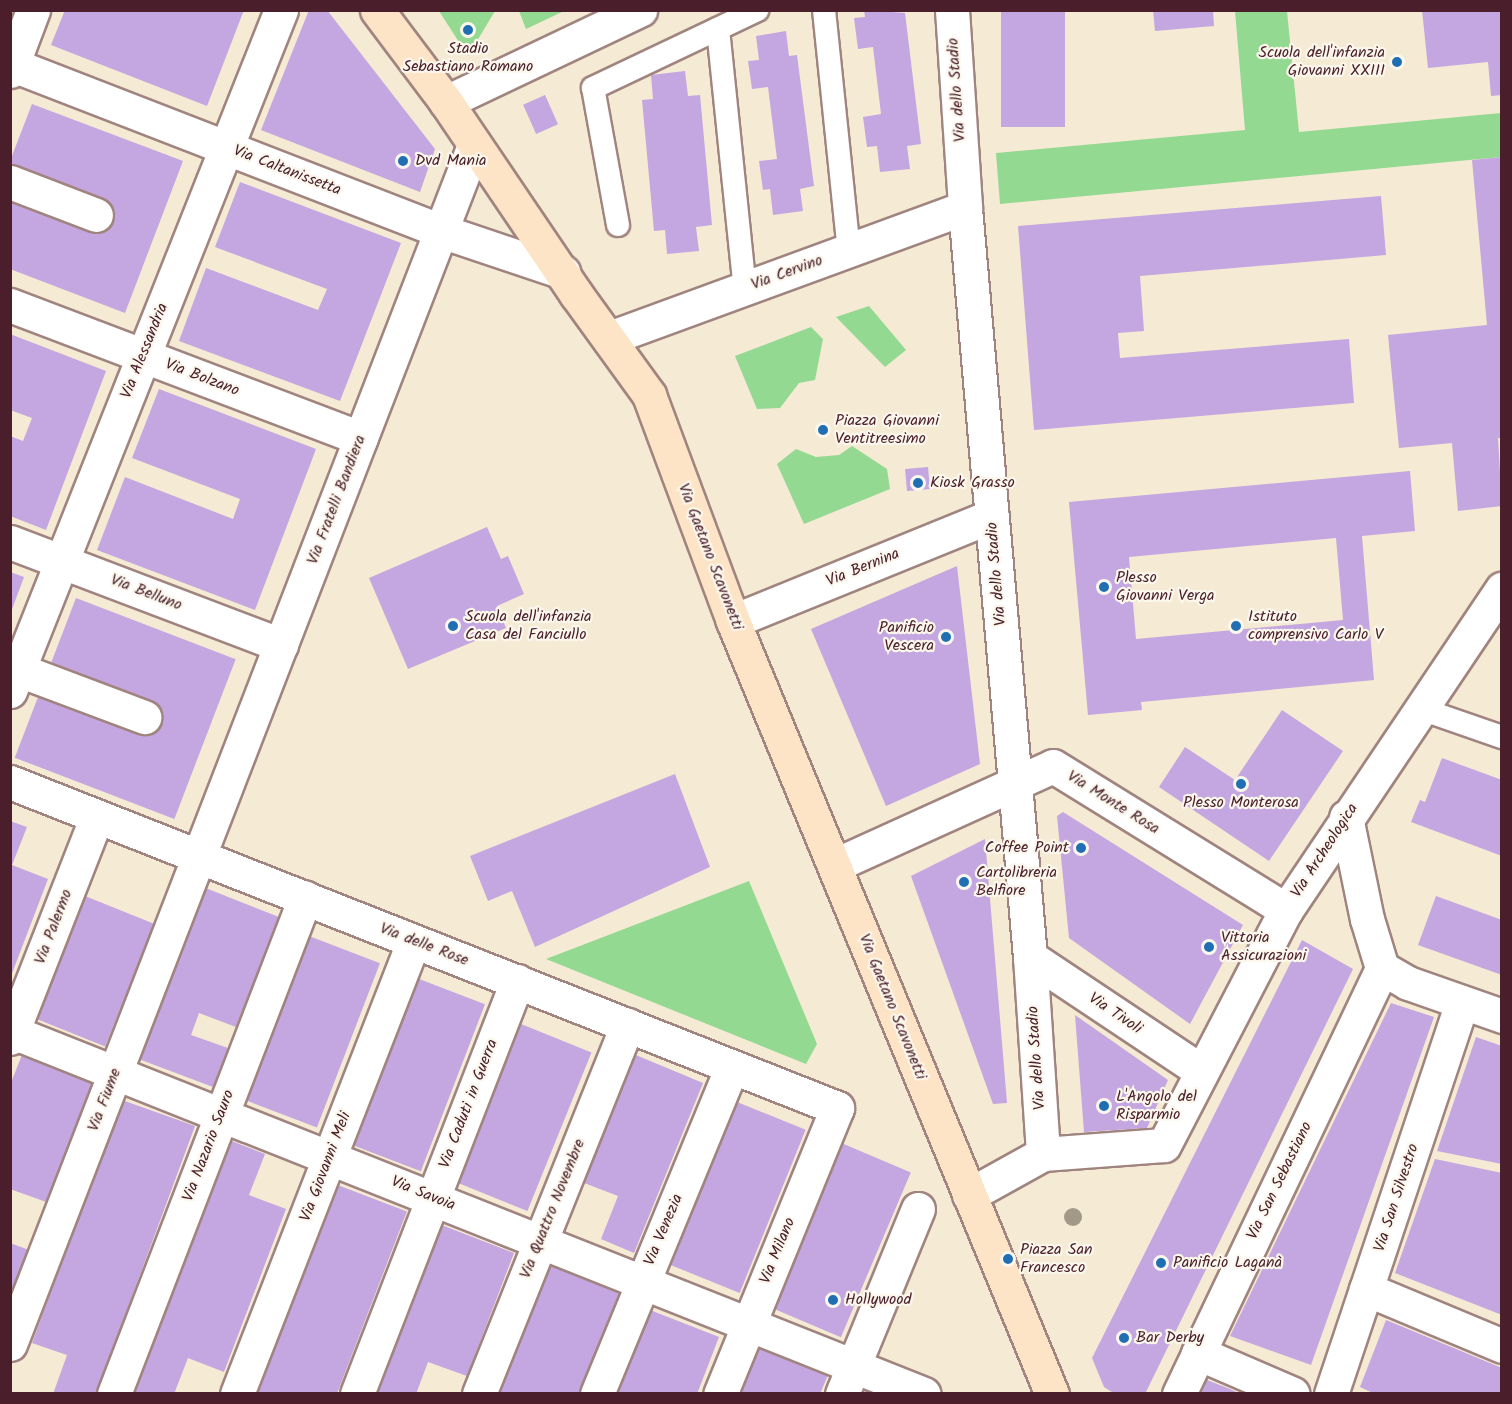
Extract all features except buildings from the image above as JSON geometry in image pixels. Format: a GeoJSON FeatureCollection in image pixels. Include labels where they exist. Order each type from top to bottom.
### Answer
{"type":"FeatureCollection","features":[{"type":"Feature","properties":{"kind":"main road","name":"Via Gaetano Scavonetti"},"geometry":{"type":"LineString","coordinates":[[377,10],[446,102],[648,395],[734,621],[951,1154],[1052,1394]]}},
{"type":"Feature","properties":{"kind":"street"},"geometry":{"type":"LineString","coordinates":[[12,68],[33,10]]}},
{"type":"Feature","properties":{"kind":"street","name":"Via Alessandria"},"geometry":{"type":"LineString","coordinates":[[15,681],[280,10]]}},
{"type":"Feature","properties":{"kind":"street"},"geometry":{"type":"LineString","coordinates":[[446,102],[640,10]]}},
{"type":"Feature","properties":{"kind":"street","name":"Via dello Stadio"},"geometry":{"type":"LineString","coordinates":[[952,10],[965,208],[1030,957],[1042,1146]]}},
{"type":"Feature","properties":{"kind":"street","name":"Via Caltanissetta"},"geometry":{"type":"LineString","coordinates":[[12,68],[225,147],[441,231],[563,272]]}},
{"type":"Feature","properties":{"kind":"street","name":"Via Fratelli Bandiera"},"geometry":{"type":"LineString","coordinates":[[200,856],[474,145]]}},
{"type":"Feature","properties":{"kind":"street"},"geometry":{"type":"LineString","coordinates":[[10,182],[96,215]]}},
{"type":"Feature","properties":{"kind":"street","name":"Via Cervino"},"geometry":{"type":"LineString","coordinates":[[609,338],[965,208]]}},
{"type":"Feature","properties":{"kind":"street","name":"Via Bolzano"},"geometry":{"type":"LineString","coordinates":[[10,305],[361,438]]}},
{"type":"Feature","properties":{"kind":"street","name":"Via Bernina"},"geometry":{"type":"LineString","coordinates":[[734,621],[992,516]]}},
{"type":"Feature","properties":{"kind":"street","name":"Via Belluno"},"geometry":{"type":"LineString","coordinates":[[10,542],[281,645]]}},
{"type":"Feature","properties":{"kind":"street","name":"Via Archeologica"},"geometry":{"type":"LineString","coordinates":[[1042,1146],[1164,1145],[1286,910],[1346,817],[1502,589]]}},
{"type":"Feature","properties":{"kind":"street"},"geometry":{"type":"LineString","coordinates":[[15,681],[144,717]]}},
{"type":"Feature","properties":{"kind":"street","name":"Via Monte Rosa"},"geometry":{"type":"LineString","coordinates":[[834,865],[1053,766],[1286,910]]}},
{"type":"Feature","properties":{"kind":"street","name":"Via delle Rose"},"geometry":{"type":"LineString","coordinates":[[10,782],[837,1108]]}},
{"type":"Feature","properties":{"kind":"street","name":"Via Palermo"},"geometry":{"type":"LineString","coordinates":[[11,1033],[97,816]]}},
{"type":"Feature","properties":{"kind":"street"},"geometry":{"type":"LineString","coordinates":[[1346,817],[1367,919],[1382,968],[1408,983],[1502,1016]]}},
{"type":"Feature","properties":{"kind":"street","name":"Via Fiume"},"geometry":{"type":"LineString","coordinates":[[10,1344],[200,856]]}},
{"type":"Feature","properties":{"kind":"street","name":"Via Nazario Sauro"},"geometry":{"type":"LineString","coordinates":[[114,1394],[305,898]]}},
{"type":"Feature","properties":{"kind":"street","name":"Via Giovanni Meli"},"geometry":{"type":"LineString","coordinates":[[237,1394],[414,941]]}},
{"type":"Feature","properties":{"kind":"street","name":"Via Tivoli"},"geometry":{"type":"LineString","coordinates":[[1030,957],[1201,1071]]}},
{"type":"Feature","properties":{"kind":"street","name":"Via San Sebastiano"},"geometry":{"type":"LineString","coordinates":[[1179,1394],[1382,968]]}},
{"type":"Feature","properties":{"kind":"street","name":"Via Caduti in Guerra"},"geometry":{"type":"LineString","coordinates":[[357,1394],[517,981]]}},
{"type":"Feature","properties":{"kind":"street","name":"Via San Silvestro"},"geometry":{"type":"LineString","coordinates":[[1331,1394],[1462,1002]]}},
{"type":"Feature","properties":{"kind":"street","name":"Via Quattro Novembre"},"geometry":{"type":"LineString","coordinates":[[479,1394],[627,1025]]}},
{"type":"Feature","properties":{"kind":"street","name":"Via Savoia"},"geometry":{"type":"LineString","coordinates":[[11,1033],[116,1072],[749,1323],[844,1372],[924,1394]]}},
{"type":"Feature","properties":{"kind":"street","name":"Via Venezia"},"geometry":{"type":"LineString","coordinates":[[597,1394],[732,1067]]}},
{"type":"Feature","properties":{"kind":"street","name":"Via Milano"},"geometry":{"type":"LineString","coordinates":[[720,1394],[837,1108]]}},
{"type":"Feature","properties":{"kind":"street"},"geometry":{"type":"LineString","coordinates":[[969,1195],[1042,1146]]}},
{"type":"Feature","properties":{"kind":"street"},"geometry":{"type":"LineString","coordinates":[[844,1372],[918,1209]]}},
{"type":"Feature","properties":{"kind":"street"},"geometry":{"type":"LineString","coordinates":[[1366,1289],[1502,1346]]}},
{"type":"Feature","properties":{"kind":"street"},"geometry":{"type":"LineString","coordinates":[[1198,1353],[1293,1394]]}},
{"type":"Feature","properties":{"kind":"lane"},"geometry":{"type":"LineString","coordinates":[[618,225],[593,88],[757,10]]}},
{"type":"Feature","properties":{"kind":"lane"},"geometry":{"type":"LineString","coordinates":[[824,10],[849,251]]}},
{"type":"Feature","properties":{"kind":"lane"},"geometry":{"type":"LineString","coordinates":[[718,29],[745,289]]}},
{"type":"Feature","properties":{"kind":"lane"},"geometry":{"type":"LineString","coordinates":[[1421,709],[1502,736]]}},
{"type":"Feature","properties":{"kind":"green space","name":"Stadio Sebastiano Romano"},"geometry":{"type":"Polygon","coordinates":[[[439,11],[495,11],[468,56],[439,11]]]}},
{"type":"Feature","properties":{"kind":"green space"},"geometry":{"type":"Polygon","coordinates":[[[519,11],[564,11],[526,29],[519,11]]]}},
{"type":"Feature","properties":{"kind":"green space"},"geometry":{"type":"Polygon","coordinates":[[[1235,11],[1287,11],[1299,132],[1501,113],[1501,157],[1000,204],[996,153],[1245,130],[1235,11]]]}},
{"type":"Feature","properties":{"kind":"green space"},"geometry":{"type":"Polygon","coordinates":[[[869,306],[906,350],[885,367],[836,317],[869,306]]]}},
{"type":"Feature","properties":{"kind":"green space"},"geometry":{"type":"Polygon","coordinates":[[[811,327],[823,339],[815,380],[799,383],[780,408],[757,409],[735,356],[811,327]]]}},
{"type":"Feature","properties":{"kind":"green space"},"geometry":{"type":"Polygon","coordinates":[[[852,446],[887,469],[890,489],[804,524],[777,464],[796,449],[816,457],[839,455],[852,446]]]}},
{"type":"Feature","properties":{"kind":"green space"},"geometry":{"type":"Polygon","coordinates":[[[749,881],[817,1044],[806,1064],[546,959],[749,881]]]}},
{"type":"Feature","properties":{"kind":"place","name":"Stadio Sebastiano Romano"},"geometry":{"type":"Point","coordinates":[468,30]}},
{"type":"Feature","properties":{"kind":"place","name":"Scuola dell'infanzia Giovanni XXIII"},"geometry":{"type":"Point","coordinates":[1397,62]}},
{"type":"Feature","properties":{"kind":"place","name":"Dvd Mania"},"geometry":{"type":"Point","coordinates":[403,161]}},
{"type":"Feature","properties":{"kind":"place","name":"Piazza Giovanni Ventitreesimo"},"geometry":{"type":"Point","coordinates":[823,430]}},
{"type":"Feature","properties":{"kind":"place","name":"Kiosk Grasso"},"geometry":{"type":"Point","coordinates":[918,483]}},
{"type":"Feature","properties":{"kind":"place","name":"Plesso Giovanni Verga"},"geometry":{"type":"Point","coordinates":[1104,587]}},
{"type":"Feature","properties":{"kind":"place","name":"Scuola dell'infanzia Casa del Fanciullo"},"geometry":{"type":"Point","coordinates":[453,626]}},
{"type":"Feature","properties":{"kind":"place","name":"Istituto comprensivo Carlo V"},"geometry":{"type":"Point","coordinates":[1236,626]}},
{"type":"Feature","properties":{"kind":"place","name":"Panificio Vescera"},"geometry":{"type":"Point","coordinates":[946,637]}},
{"type":"Feature","properties":{"kind":"place","name":"Plesso Monterosa"},"geometry":{"type":"Point","coordinates":[1241,784]}},
{"type":"Feature","properties":{"kind":"place","name":"Coffee Point"},"geometry":{"type":"Point","coordinates":[1081,848]}},
{"type":"Feature","properties":{"kind":"place","name":"Cartolibreria Belfiore"},"geometry":{"type":"Point","coordinates":[964,882]}},
{"type":"Feature","properties":{"kind":"place","name":"Vittoria Assicurazioni"},"geometry":{"type":"Point","coordinates":[1209,947]}},
{"type":"Feature","properties":{"kind":"place","name":"L'Angolo del Risparmio"},"geometry":{"type":"Point","coordinates":[1104,1106]}},
{"type":"Feature","properties":{"kind":"place","name":"Piazza San Francesco"},"geometry":{"type":"Point","coordinates":[1008,1259]}},
{"type":"Feature","properties":{"kind":"place","name":"Panificio Laganà"},"geometry":{"type":"Point","coordinates":[1161,1263]}},
{"type":"Feature","properties":{"kind":"place","name":"Hollywood"},"geometry":{"type":"Point","coordinates":[833,1300]}},
{"type":"Feature","properties":{"kind":"place","name":"Bar Derby"},"geometry":{"type":"Point","coordinates":[1124,1338]}}]}
